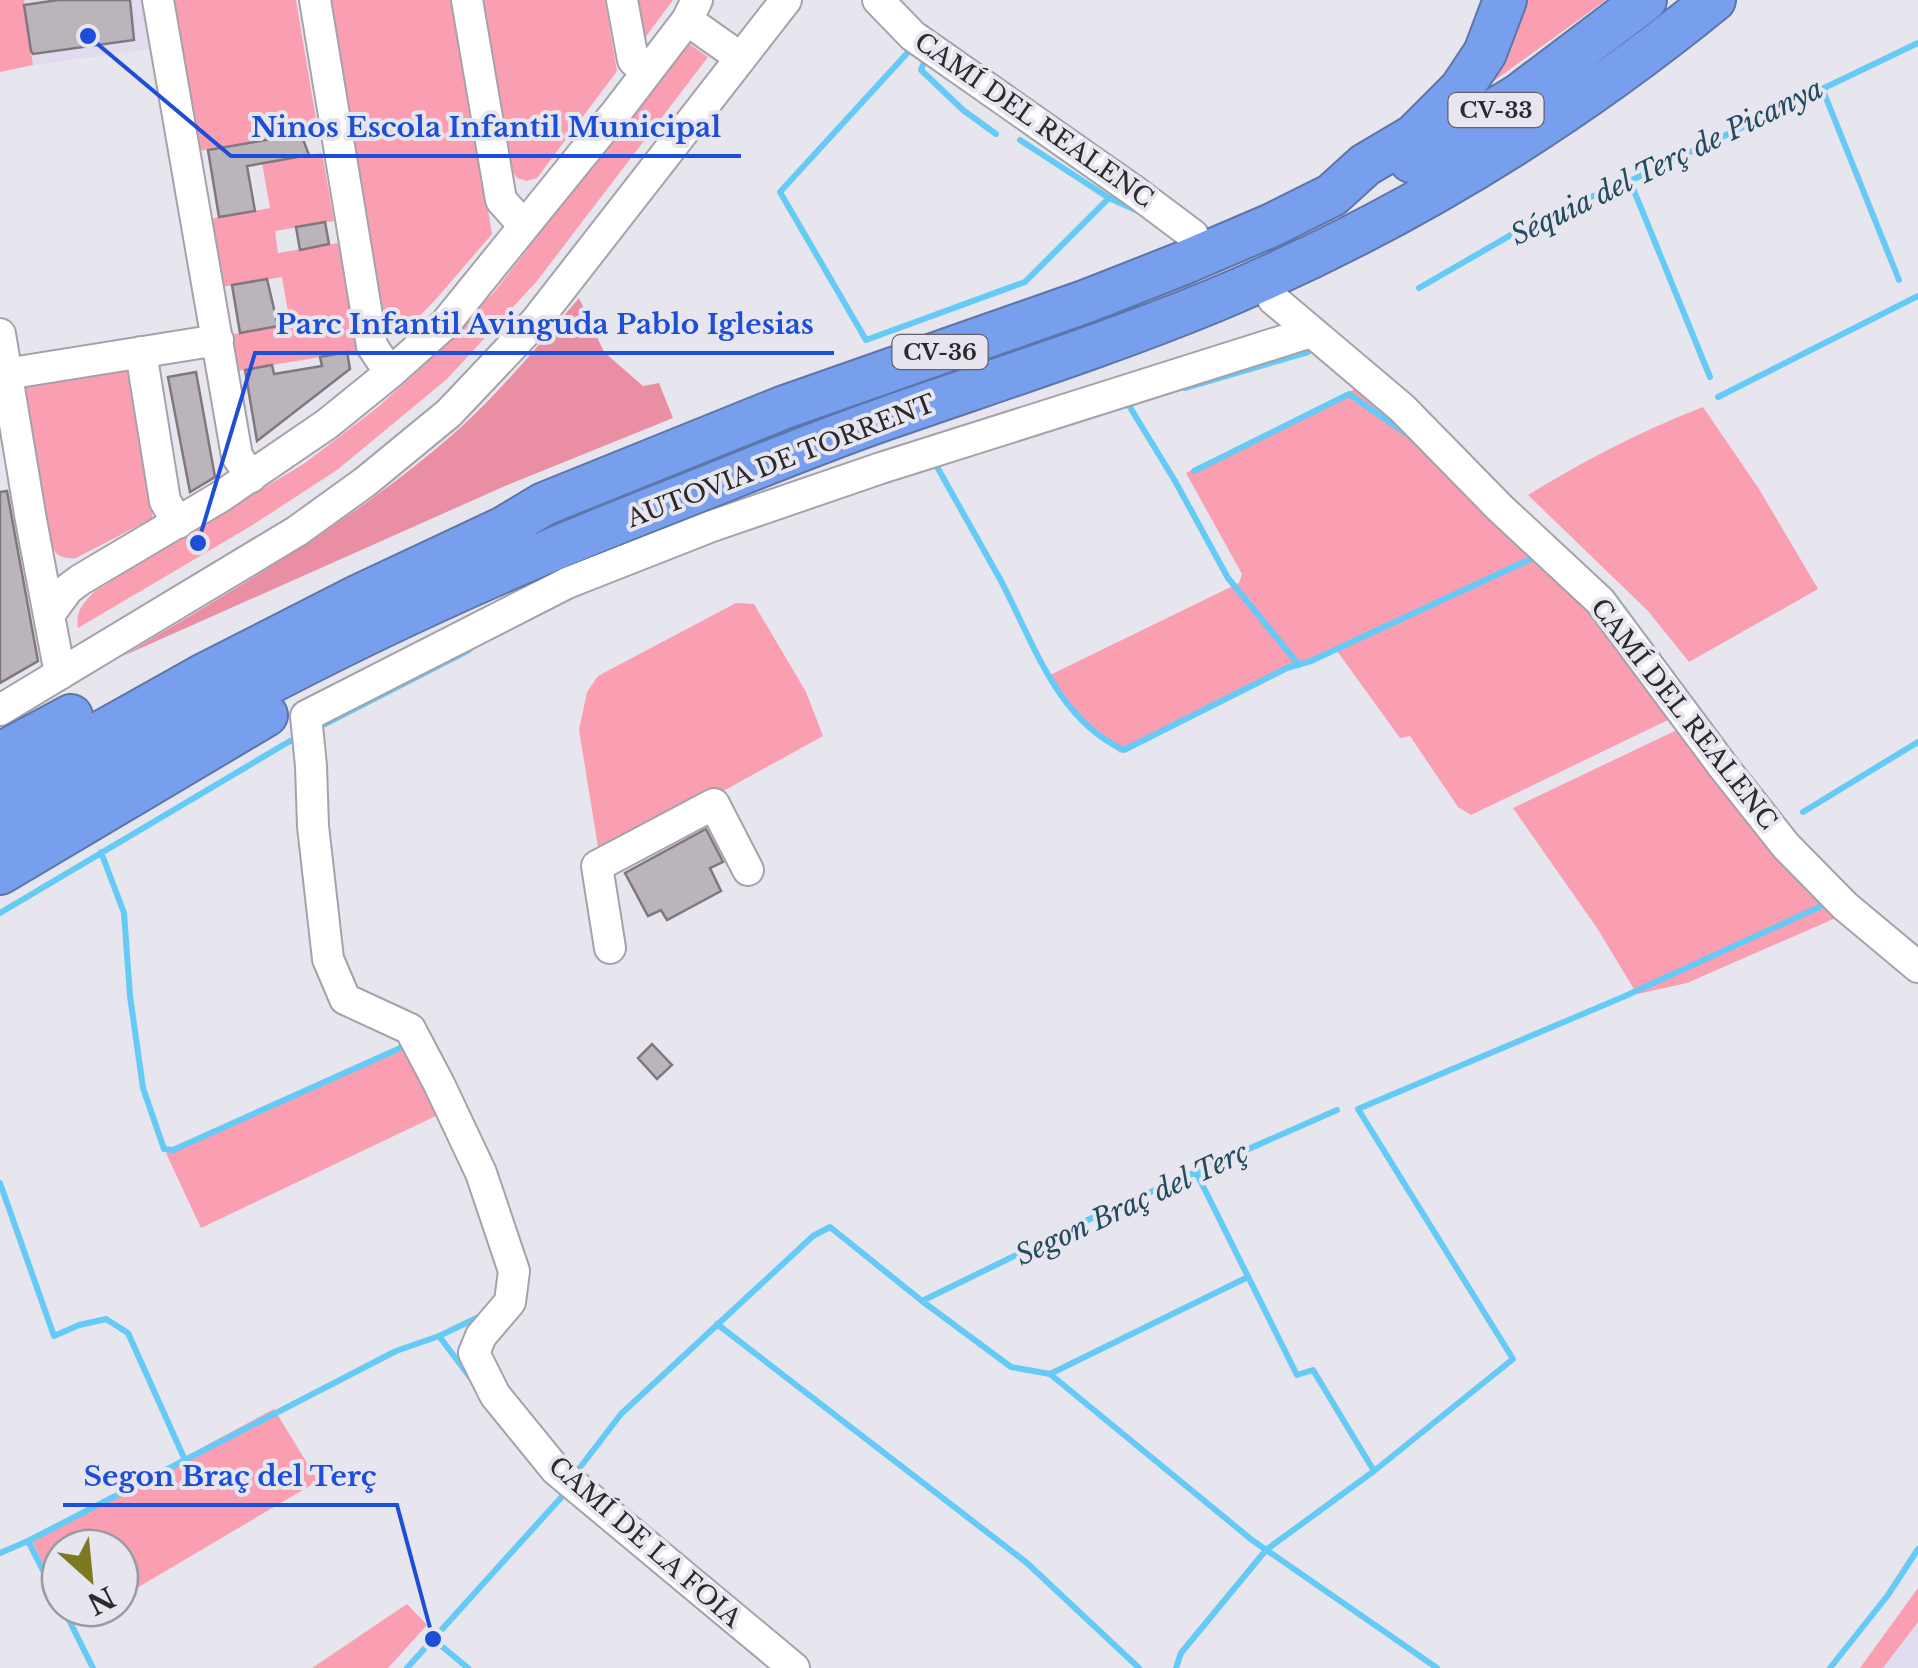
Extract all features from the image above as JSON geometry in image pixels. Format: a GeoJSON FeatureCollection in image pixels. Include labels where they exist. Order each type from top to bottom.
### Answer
{"type":"FeatureCollection","features":[{"type":"Feature","properties":{"kind":"highway","name":"AUTOVIA DE TORRENT"},"geometry":{"type":"LineString","coordinates":[[0,789],[202,676],[504,528],[544,504],[782,408],[1087,301],[1272,225],[1332,195],[1365,166],[1414,136],[1460,89],[1485,53],[1504,0]]}},
{"type":"Feature","properties":{"kind":"highway","name":"CV-33"},"geometry":{"type":"LineString","coordinates":[[1332,195],[1397,170],[1518,96],[1645,0]]}},
{"type":"Feature","properties":{"kind":"highway","name":"AUTOVIA DE TORRENT"},"geometry":{"type":"LineString","coordinates":[[0,833],[221,708],[368,634],[545,553],[880,420],[1214,301],[1350,238],[1439,190],[1547,122],[1653,50],[1714,0]]}},
{"type":"Feature","properties":{"kind":"highway"},"geometry":{"type":"LineString","coordinates":[[0,754],[188,653],[496,514],[544,504]]}},
{"type":"Feature","properties":{"kind":"highway"},"geometry":{"type":"LineString","coordinates":[[0,872],[545,553]]}},
{"type":"Feature","properties":{"kind":"street"},"geometry":{"type":"LineString","coordinates":[[158,0],[237,456],[250,477]]}},
{"type":"Feature","properties":{"kind":"street"},"geometry":{"type":"LineString","coordinates":[[315,0],[372,346],[390,373]]}},
{"type":"Feature","properties":{"kind":"street"},"geometry":{"type":"LineString","coordinates":[[468,0],[501,200],[524,226]]}},
{"type":"Feature","properties":{"kind":"street"},"geometry":{"type":"LineString","coordinates":[[622,0],[633,60],[645,72]]}},
{"type":"Feature","properties":{"kind":"street"},"geometry":{"type":"LineString","coordinates":[[0,710],[297,531],[365,482],[449,412],[536,321],[786,0]]}},
{"type":"Feature","properties":{"kind":"street","name":"CAMÍ DEL REALENC"},"geometry":{"type":"LineString","coordinates":[[878,0],[913,36],[1193,235]]}},
{"type":"Feature","properties":{"kind":"street"},"geometry":{"type":"LineString","coordinates":[[49,615],[68,589],[80,580],[178,523],[327,424],[444,324],[615,114],[692,10],[741,58]]}},
{"type":"Feature","properties":{"kind":"street","name":"CAMÍ DEL REALENC"},"geometry":{"type":"LineString","coordinates":[[1273,299],[1402,408],[1500,508],[1600,601],[1786,846],[1845,906],[1918,967]]}},
{"type":"Feature","properties":{"kind":"street","name":"CAMÍ DE LA FOIA"},"geometry":{"type":"LineString","coordinates":[[794,1668],[556,1470],[495,1395],[474,1353],[481,1336],[510,1302],[514,1272],[481,1173],[410,1029],[345,999],[328,959],[306,716],[567,584],[712,526],[918,456],[1312,332]]}},
{"type":"Feature","properties":{"kind":"street"},"geometry":{"type":"LineString","coordinates":[[0,334],[3,374],[60,674]]}},
{"type":"Feature","properties":{"kind":"street"},"geometry":{"type":"LineString","coordinates":[[3,374],[218,340]]}},
{"type":"Feature","properties":{"kind":"street"},"geometry":{"type":"LineString","coordinates":[[140,352],[165,500],[178,523]]}},
{"type":"Feature","properties":{"kind":"street"},"geometry":{"type":"LineString","coordinates":[[38,559],[61,578],[80,580]]}},
{"type":"Feature","properties":{"kind":"street"},"geometry":{"type":"LineString","coordinates":[[610,948],[597,866],[714,804],[748,870]]}},
{"type":"Feature","properties":{"kind":"shaded area"},"geometry":{"type":"Polygon","coordinates":[[[0,0],[24,0],[33,65],[0,72],[0,0]]]}},
{"type":"Feature","properties":{"kind":"shaded area"},"geometry":{"type":"Polygon","coordinates":[[[24,0],[143,0],[150,49],[33,65],[24,0]]]}},
{"type":"Feature","properties":{"kind":"shaded area"},"geometry":{"type":"Polygon","coordinates":[[[172,0],[296,0],[318,131],[198,151],[172,0]]]}},
{"type":"Feature","properties":{"kind":"shaded area"},"geometry":{"type":"Polygon","coordinates":[[[328,0],[452,0],[492,234],[402,334],[392,332],[382,318],[328,0]]]}},
{"type":"Feature","properties":{"kind":"shaded area"},"geometry":{"type":"Polygon","coordinates":[[[481,0],[605,0],[617,71],[537,178],[527,181],[517,178],[510,168],[481,0]]]}},
{"type":"Feature","properties":{"kind":"shaded area"},"geometry":{"type":"Polygon","coordinates":[[[638,0],[673,0],[644,39],[638,0]]]}},
{"type":"Feature","properties":{"kind":"shaded area"},"geometry":{"type":"Polygon","coordinates":[[[1523,0],[1606,0],[1473,96],[1523,0]]]}},
{"type":"Feature","properties":{"kind":"shaded area"},"geometry":{"type":"Polygon","coordinates":[[[688,43],[708,57],[537,281],[447,379],[337,470],[251,526],[78,628],[79,612],[95,591],[305,463],[420,369],[495,291],[688,43]]]}},
{"type":"Feature","properties":{"kind":"shaded area"},"geometry":{"type":"Polygon","coordinates":[[[322,153],[334,221],[275,231],[278,253],[338,243],[357,351],[236,371],[230,335],[290,324],[282,277],[222,287],[210,219],[270,208],[262,163],[322,153]]]}},
{"type":"Feature","properties":{"kind":"shaded area"},"geometry":{"type":"Polygon","coordinates":[[[579,298],[604,352],[643,386],[659,383],[673,418],[505,486],[123,656],[297,550],[421,461],[491,397],[579,298]]]}},
{"type":"Feature","properties":{"kind":"shaded area"},"geometry":{"type":"Polygon","coordinates":[[[127,369],[153,518],[76,558],[63,557],[50,543],[23,384],[127,369]]]}},
{"type":"Feature","properties":{"kind":"shaded area"},"geometry":{"type":"Polygon","coordinates":[[[1357,388],[1614,638],[1672,718],[1471,815],[1458,807],[1410,736],[1400,738],[1337,651],[1303,661],[1120,753],[1078,716],[1050,675],[1239,583],[1242,574],[1186,473],[1357,388]]]}},
{"type":"Feature","properties":{"kind":"shaded area"},"geometry":{"type":"Polygon","coordinates":[[[1703,407],[1759,489],[1818,589],[1689,662],[1648,611],[1528,495],[1614,447],[1703,407]]]}},
{"type":"Feature","properties":{"kind":"shaded area"},"geometry":{"type":"Polygon","coordinates":[[[736,603],[754,604],[806,692],[823,736],[600,859],[579,730],[587,692],[598,676],[736,603]]]}},
{"type":"Feature","properties":{"kind":"shaded area"},"geometry":{"type":"Polygon","coordinates":[[[1679,729],[1838,917],[1687,983],[1637,994],[1597,928],[1513,808],[1679,729]]]}},
{"type":"Feature","properties":{"kind":"shaded area"},"geometry":{"type":"Polygon","coordinates":[[[410,1045],[444,1112],[201,1228],[166,1153],[410,1045]]]}},
{"type":"Feature","properties":{"kind":"shaded area"},"geometry":{"type":"Polygon","coordinates":[[[274,1409],[318,1481],[140,1586],[140,1528],[52,1528],[274,1409]]]}},
{"type":"Feature","properties":{"kind":"shaded area"},"geometry":{"type":"Polygon","coordinates":[[[40,1534],[40,1558],[31,1539],[40,1534]]]}},
{"type":"Feature","properties":{"kind":"shaded area"},"geometry":{"type":"Polygon","coordinates":[[[1918,1588],[1918,1622],[1883,1668],[1860,1668],[1918,1588]]]}},
{"type":"Feature","properties":{"kind":"shaded area"},"geometry":{"type":"Polygon","coordinates":[[[407,1604],[427,1625],[388,1668],[312,1668],[407,1604]]]}},
{"type":"Feature","properties":{"kind":"shaded area"},"geometry":{"type":"Polygon","coordinates":[[[1918,1622],[1918,1668],[1883,1668],[1900,1646],[1918,1622]]]}},
{"type":"Feature","properties":{"kind":"building"},"geometry":{"type":"Polygon","coordinates":[[[58,0],[130,0],[134,40],[33,54],[24,5],[58,0]]]}},
{"type":"Feature","properties":{"kind":"building"},"geometry":{"type":"Polygon","coordinates":[[[301,134],[309,155],[247,166],[255,211],[219,217],[208,150],[301,134]]]}},
{"type":"Feature","properties":{"kind":"building"},"geometry":{"type":"Polygon","coordinates":[[[325,222],[329,244],[300,250],[296,227],[325,222]]]}},
{"type":"Feature","properties":{"kind":"building"},"geometry":{"type":"Polygon","coordinates":[[[267,279],[278,326],[240,333],[232,285],[267,279]]]}},
{"type":"Feature","properties":{"kind":"building"},"geometry":{"type":"Polygon","coordinates":[[[347,352],[350,369],[257,441],[245,370],[272,365],[274,374],[322,366],[320,357],[347,352]]]}},
{"type":"Feature","properties":{"kind":"building"},"geometry":{"type":"Polygon","coordinates":[[[196,372],[215,477],[190,492],[168,377],[196,372]]]}},
{"type":"Feature","properties":{"kind":"building"},"geometry":{"type":"Polygon","coordinates":[[[7,491],[38,661],[0,683],[0,492],[7,491]]]}},
{"type":"Feature","properties":{"kind":"building"},"geometry":{"type":"Polygon","coordinates":[[[706,829],[723,862],[710,868],[721,891],[667,920],[661,910],[648,916],[625,873],[706,829]]]}},
{"type":"Feature","properties":{"kind":"building"},"geometry":{"type":"Polygon","coordinates":[[[652,1044],[672,1065],[657,1079],[638,1058],[652,1044]]]}},
{"type":"Feature","properties":{"kind":"waterway","name":"Séquia del Terç de Picanya"},"geometry":{"type":"LineString","coordinates":[[1419,288],[1542,217],[1630,181],[1918,43]]}},
{"type":"Feature","properties":{"kind":"waterway"},"geometry":{"type":"LineString","coordinates":[[911,49],[780,192],[866,340],[1025,282],[1109,198]]}},
{"type":"Feature","properties":{"kind":"waterway","name":"Séquia del Terç de Picanya"},"geometry":{"type":"LineString","coordinates":[[926,57],[921,70],[963,110],[996,134]]}},
{"type":"Feature","properties":{"kind":"waterway"},"geometry":{"type":"LineString","coordinates":[[1822,88],[1899,280]]}},
{"type":"Feature","properties":{"kind":"waterway","name":"Séquia del Terç de Picanya"},"geometry":{"type":"LineString","coordinates":[[1020,140],[1109,198],[1138,211]]}},
{"type":"Feature","properties":{"kind":"waterway"},"geometry":{"type":"LineString","coordinates":[[1630,181],[1710,377]]}},
{"type":"Feature","properties":{"kind":"waterway"},"geometry":{"type":"LineString","coordinates":[[1718,397],[1918,296]]}},
{"type":"Feature","properties":{"kind":"waterway"},"geometry":{"type":"LineString","coordinates":[[1185,388],[1308,352]]}},
{"type":"Feature","properties":{"kind":"waterway"},"geometry":{"type":"LineString","coordinates":[[1194,471],[1349,394],[1411,437]]}},
{"type":"Feature","properties":{"kind":"waterway"},"geometry":{"type":"LineString","coordinates":[[1128,404],[1228,578],[1299,665]]}},
{"type":"Feature","properties":{"kind":"waterway"},"geometry":{"type":"LineString","coordinates":[[936,465],[1064,699],[1081,719],[1124,750],[1287,668],[1311,661],[1535,557]]}},
{"type":"Feature","properties":{"kind":"waterway"},"geometry":{"type":"LineString","coordinates":[[325,724],[469,650]]}},
{"type":"Feature","properties":{"kind":"waterway"},"geometry":{"type":"LineString","coordinates":[[0,913],[290,741]]}},
{"type":"Feature","properties":{"kind":"waterway"},"geometry":{"type":"LineString","coordinates":[[1803,812],[1918,742]]}},
{"type":"Feature","properties":{"kind":"waterway"},"geometry":{"type":"LineString","coordinates":[[101,852],[124,913],[143,1088],[164,1149],[173,1150],[407,1045],[408,1048]]}},
{"type":"Feature","properties":{"kind":"waterway"},"geometry":{"type":"LineString","coordinates":[[1176,1668],[1181,1653],[1266,1550],[1374,1471],[1513,1359],[1358,1109],[1623,997],[1826,904],[1830,908]]}},
{"type":"Feature","properties":{"kind":"waterway","name":"Segon Braç del Terç"},"geometry":{"type":"LineString","coordinates":[[575,1474],[621,1414],[813,1236],[830,1227],[922,1301],[1094,1217],[1337,1110]]}},
{"type":"Feature","properties":{"kind":"waterway"},"geometry":{"type":"LineString","coordinates":[[1196,1172],[1297,1375],[1313,1370],[1374,1471]]}},
{"type":"Feature","properties":{"kind":"waterway"},"geometry":{"type":"LineString","coordinates":[[0,1183],[54,1336],[106,1319],[128,1333],[185,1460]]}},
{"type":"Feature","properties":{"kind":"waterway"},"geometry":{"type":"LineString","coordinates":[[1050,1374],[1248,1277]]}},
{"type":"Feature","properties":{"kind":"waterway"},"geometry":{"type":"LineString","coordinates":[[922,1301],[1011,1367],[1050,1374],[1252,1540],[1437,1668]]}},
{"type":"Feature","properties":{"kind":"waterway"},"geometry":{"type":"LineString","coordinates":[[439,1336],[483,1315]]}},
{"type":"Feature","properties":{"kind":"waterway"},"geometry":{"type":"LineString","coordinates":[[717,1324],[1027,1563],[1139,1668]]}},
{"type":"Feature","properties":{"kind":"waterway"},"geometry":{"type":"LineString","coordinates":[[0,1553],[396,1351],[439,1336],[472,1380]]}},
{"type":"Feature","properties":{"kind":"waterway","name":"Segon Braç del Terç"},"geometry":{"type":"LineString","coordinates":[[407,1668],[567,1491]]}},
{"type":"Feature","properties":{"kind":"waterway"},"geometry":{"type":"LineString","coordinates":[[28,1541],[40,1564]]}},
{"type":"Feature","properties":{"kind":"waterway"},"geometry":{"type":"LineString","coordinates":[[1830,1668],[1888,1595],[1918,1549]]}},
{"type":"Feature","properties":{"kind":"waterway"},"geometry":{"type":"LineString","coordinates":[[73,1628],[93,1668]]}},
{"type":"Feature","properties":{"kind":"waterway"},"geometry":{"type":"LineString","coordinates":[[433,1639],[468,1668]]}},
{"type":"Feature","properties":{"kind":"place","name":"Ninos Escola Infantil Municipal"},"geometry":{"type":"Point","coordinates":[88,36]}},
{"type":"Feature","properties":{"kind":"place","name":"Parc Infantil Avinguda Pablo Iglesias"},"geometry":{"type":"Point","coordinates":[198,543]}},
{"type":"Feature","properties":{"kind":"place","name":"Segon Braç del Terç"},"geometry":{"type":"Point","coordinates":[433,1639]}}]}
